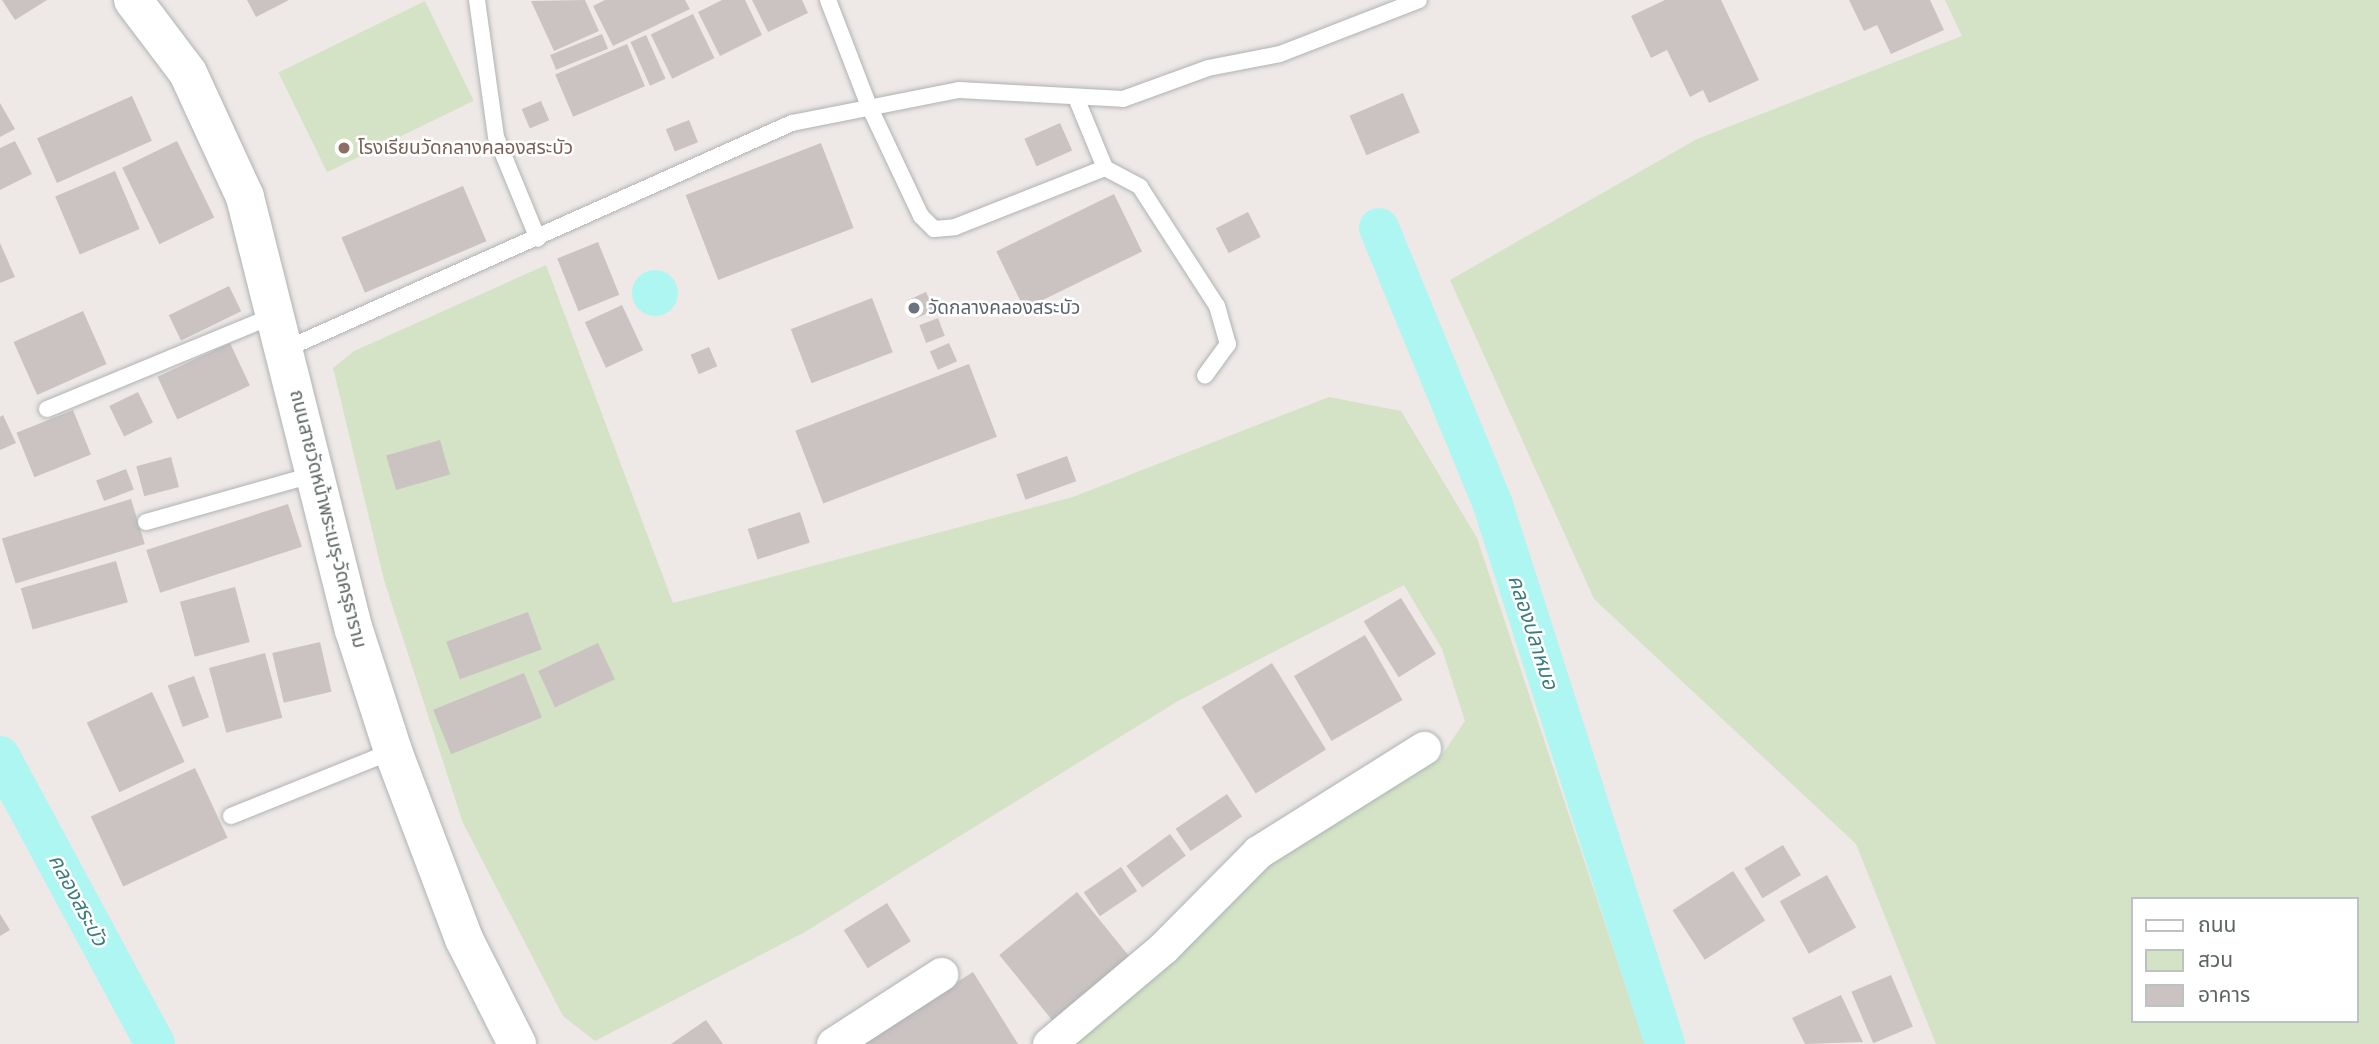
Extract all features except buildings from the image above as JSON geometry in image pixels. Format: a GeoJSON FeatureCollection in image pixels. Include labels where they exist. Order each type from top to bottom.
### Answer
{"type":"FeatureCollection","features":[{"type":"Feature","properties":{"kind":"street","name":"ถนนสายวัดหน้าพระเมรุ-วัดครุธาราม"},"geometry":{"type":"LineString","coordinates":[[132,0],[188,73],[245,197],[354,631],[393,751],[464,939],[517,1044]]}},
{"type":"Feature","properties":{"kind":"street"},"geometry":{"type":"LineString","coordinates":[[1049,1044],[1164,947],[1258,852],[1424,748]]}},
{"type":"Feature","properties":{"kind":"street"},"geometry":{"type":"LineString","coordinates":[[833,1044],[941,974]]}},
{"type":"Feature","properties":{"kind":"lane"},"geometry":{"type":"LineString","coordinates":[[477,0],[496,137],[538,239]]}},
{"type":"Feature","properties":{"kind":"lane"},"geometry":{"type":"LineString","coordinates":[[828,0],[869,106],[921,216],[934,229],[956,227],[1105,168]]}},
{"type":"Feature","properties":{"kind":"lane"},"geometry":{"type":"LineString","coordinates":[[47,409],[280,332],[538,239],[792,124],[869,106],[959,90],[1077,100],[1123,99],[1208,68],[1280,54],[1419,0]]}},
{"type":"Feature","properties":{"kind":"lane"},"geometry":{"type":"LineString","coordinates":[[1077,100],[1105,168],[1140,187],[1217,306],[1228,344],[1205,376]]}},
{"type":"Feature","properties":{"kind":"lane"},"geometry":{"type":"LineString","coordinates":[[146,522],[316,474]]}},
{"type":"Feature","properties":{"kind":"lane"},"geometry":{"type":"LineString","coordinates":[[231,816],[393,751]]}},
{"type":"Feature","properties":{"kind":"green space"},"geometry":{"type":"Polygon","coordinates":[[[1945,0],[2379,0],[2379,1044],[1936,1044],[1856,844],[1594,599],[1450,280],[1697,139],[1962,36],[1945,0]]]}},
{"type":"Feature","properties":{"kind":"green space"},"geometry":{"type":"Polygon","coordinates":[[[425,1],[474,101],[327,172],[278,72],[425,1]]]}},
{"type":"Feature","properties":{"kind":"green space"},"geometry":{"type":"Polygon","coordinates":[[[546,265],[673,603],[1073,497],[1329,397],[1401,411],[1477,538],[1645,1044],[1069,1044],[1268,863],[1440,758],[1465,721],[1442,649],[1404,585],[1178,701],[805,932],[595,1041],[563,1016],[463,823],[384,580],[333,368],[354,351],[546,265]]]}},
{"type":"Feature","properties":{"kind":"water"},"geometry":{"type":"Polygon","coordinates":[[[655,270],[671,277],[678,293],[671,309],[655,316],[639,309],[632,293],[639,277],[655,270]]]}},
{"type":"Feature","properties":{"kind":"waterway","name":"คลองปลาหมอ"},"geometry":{"type":"LineString","coordinates":[[1379,228],[1493,505],[1665,1044]]}},
{"type":"Feature","properties":{"kind":"waterway","name":"คลองสระบัว"},"geometry":{"type":"LineString","coordinates":[[0,756],[155,1044]]}},
{"type":"Feature","properties":{"kind":"place","name":"โรงเรียนวัดกลางคลองสระบัว"},"geometry":{"type":"Point","coordinates":[344,148]}},
{"type":"Feature","properties":{"kind":"place","name":"วัดกลางคลองสระบัว"},"geometry":{"type":"Point","coordinates":[914,308]}}]}
